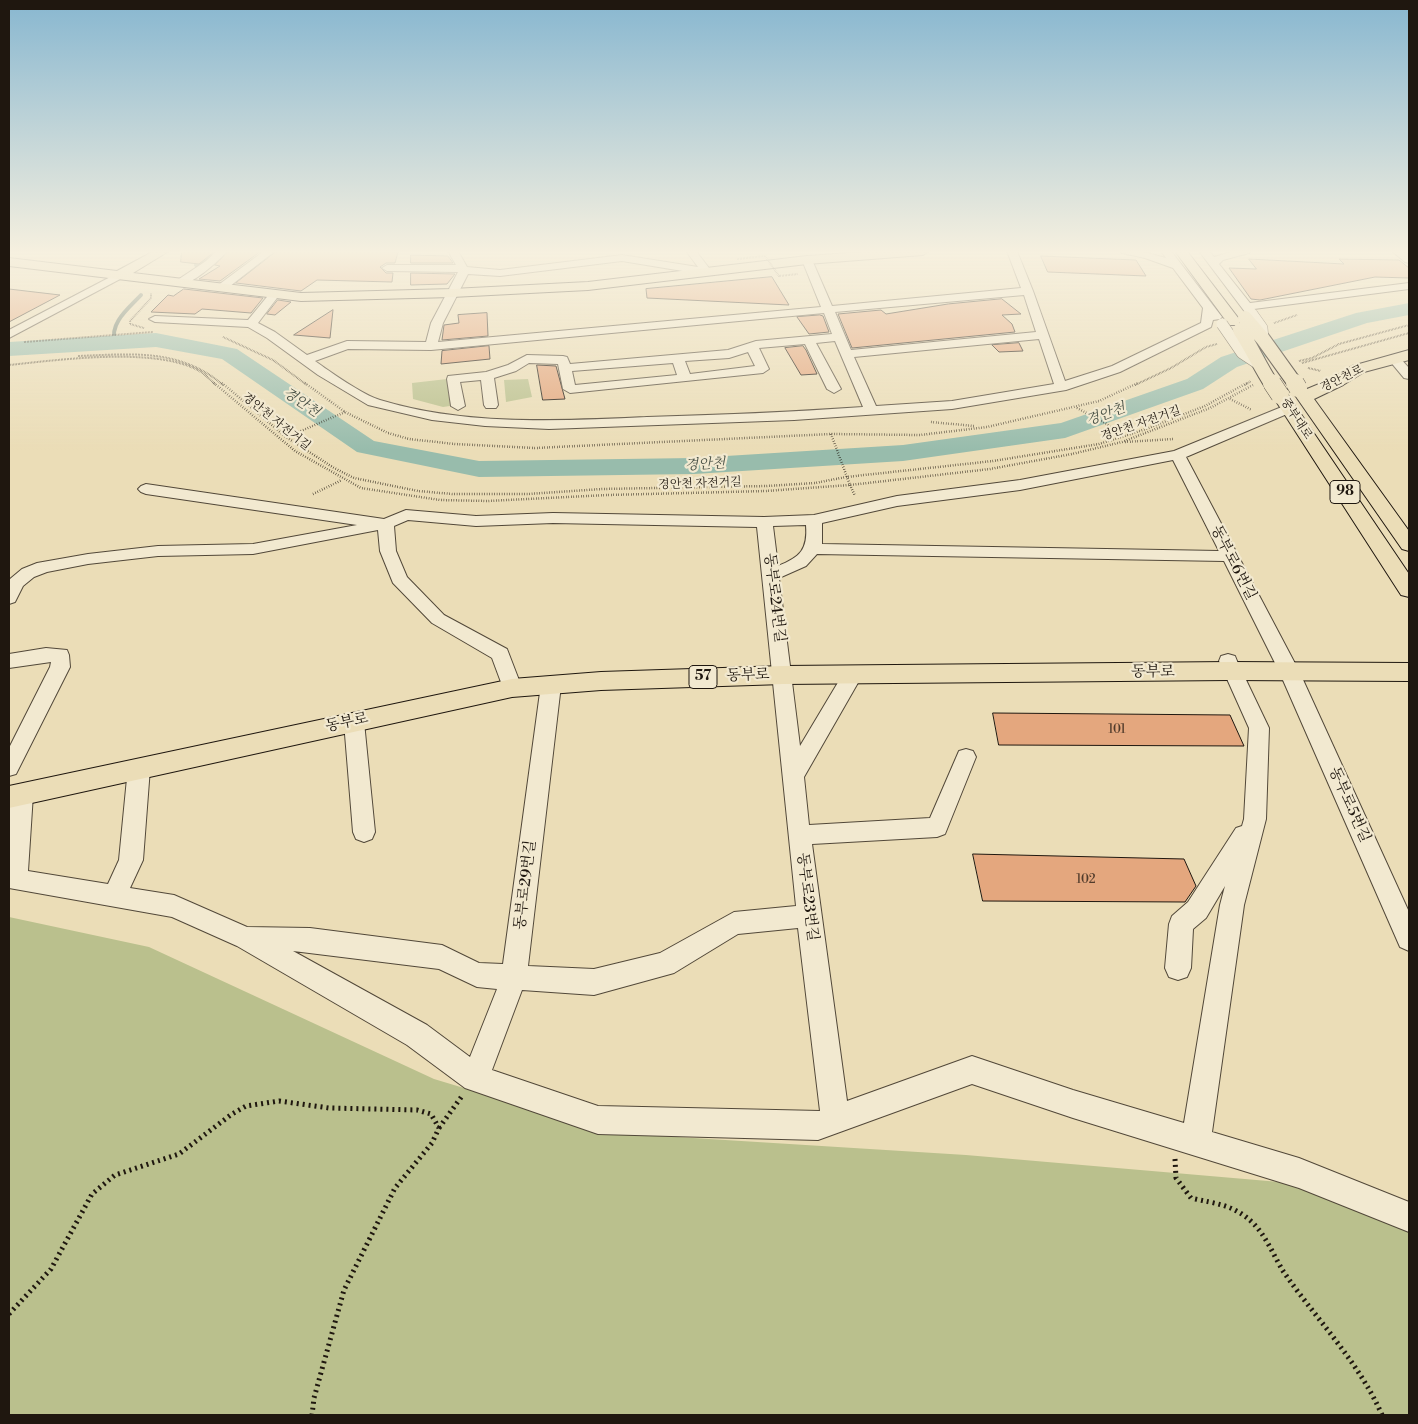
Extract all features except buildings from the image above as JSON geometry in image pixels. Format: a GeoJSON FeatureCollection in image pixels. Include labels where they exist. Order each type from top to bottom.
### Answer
{"type":"FeatureCollection","features":[{"type":"Feature","properties":{"kind":"main road","name":"중부대로"},"geometry":{"type":"LineString","coordinates":[[1240,317],[1263,339],[1293,397],[1409,590]]}},
{"type":"Feature","properties":{"kind":"main road","name":"중부대로"},"geometry":{"type":"LineString","coordinates":[[1240,317],[1257,363],[1293,397],[1409,545]]}},
{"type":"Feature","properties":{"kind":"main road","name":"경안천로"},"geometry":{"type":"LineString","coordinates":[[1293,397],[1337,382],[1358,369],[1402,357]]}},
{"type":"Feature","properties":{"kind":"main road","name":"동부로"},"geometry":{"type":"LineString","coordinates":[[15,795],[512,688],[601,681],[783,674],[1230,666],[1289,671],[1409,672]]}},
{"type":"Feature","properties":{"kind":"street"},"geometry":{"type":"LineString","coordinates":[[14,332],[41,317]]}},
{"type":"Feature","properties":{"kind":"street"},"geometry":{"type":"LineString","coordinates":[[251,324],[256,317]]}},
{"type":"Feature","properties":{"kind":"street"},"geometry":{"type":"LineString","coordinates":[[431,346],[439,317]]}},
{"type":"Feature","properties":{"kind":"street"},"geometry":{"type":"LineString","coordinates":[[306,360],[347,345],[431,346],[737,317]]}},
{"type":"Feature","properties":{"kind":"street"},"geometry":{"type":"LineString","coordinates":[[831,317],[872,411]]}},
{"type":"Feature","properties":{"kind":"street"},"geometry":{"type":"LineString","coordinates":[[1038,317],[1061,387]]}},
{"type":"Feature","properties":{"kind":"street"},"geometry":{"type":"LineString","coordinates":[[155,319],[251,324],[271,335],[322,372],[372,402],[432,416],[485,422],[549,425],[794,416],[952,405],[1061,387],[1116,369],[1207,325],[1208,317]]}},
{"type":"Feature","properties":{"kind":"street"},"geometry":{"type":"LineString","coordinates":[[386,355],[528,342],[790,331],[839,337]]}},
{"type":"Feature","properties":{"kind":"street"},"geometry":{"type":"LineString","coordinates":[[681,369],[752,347],[790,331]]}},
{"type":"Feature","properties":{"kind":"street"},"geometry":{"type":"LineString","coordinates":[[790,331],[834,389]]}},
{"type":"Feature","properties":{"kind":"street"},"geometry":{"type":"LineString","coordinates":[[847,354],[1044,335]]}},
{"type":"Feature","properties":{"kind":"street"},"geometry":{"type":"LineString","coordinates":[[526,359],[528,342]]}},
{"type":"Feature","properties":{"kind":"street"},"geometry":{"type":"LineString","coordinates":[[566,373],[681,369],[763,369],[752,347]]}},
{"type":"Feature","properties":{"kind":"street"},"geometry":{"type":"LineString","coordinates":[[1402,357],[1409,374]]}},
{"type":"Feature","properties":{"kind":"street"},"geometry":{"type":"LineString","coordinates":[[458,406],[454,379],[488,376],[512,368],[526,359],[563,360],[570,389],[703,366]]}},
{"type":"Feature","properties":{"kind":"street"},"geometry":{"type":"LineString","coordinates":[[566,373],[586,377]]}},
{"type":"Feature","properties":{"kind":"street"},"geometry":{"type":"LineString","coordinates":[[488,376],[491,405]]}},
{"type":"Feature","properties":{"kind":"street"},"geometry":{"type":"LineString","coordinates":[[9,598],[16,583],[28,573],[43,567],[88,559],[158,551],[253,549],[386,524],[406,514],[476,521],[552,518],[764,522],[814,520],[897,501],[1020,486],[1178,455],[1293,397]]}},
{"type":"Feature","properties":{"kind":"street","name":"동부로6번길"},"geometry":{"type":"LineString","coordinates":[[1178,455],[1289,671]]}},
{"type":"Feature","properties":{"kind":"street"},"geometry":{"type":"LineString","coordinates":[[146,489],[386,524]]}},
{"type":"Feature","properties":{"kind":"street"},"geometry":{"type":"LineString","coordinates":[[771,576],[799,565],[814,549],[816,535],[814,520]]}},
{"type":"Feature","properties":{"kind":"street","name":"동부로24번길"},"geometry":{"type":"LineString","coordinates":[[764,522],[783,674]]}},
{"type":"Feature","properties":{"kind":"street"},"geometry":{"type":"LineString","coordinates":[[386,524],[388,551],[399,579],[438,619],[500,654],[512,688]]}},
{"type":"Feature","properties":{"kind":"street"},"geometry":{"type":"LineString","coordinates":[[814,549],[1229,556]]}},
{"type":"Feature","properties":{"kind":"street"},"geometry":{"type":"LineString","coordinates":[[9,661],[46,655],[60,655],[60,667],[9,768]]}},
{"type":"Feature","properties":{"kind":"street"},"geometry":{"type":"LineString","coordinates":[[1190,1140],[1232,905],[1255,819],[1259,728],[1230,666]]}},
{"type":"Feature","properties":{"kind":"street","name":"동부로5번길"},"geometry":{"type":"LineString","coordinates":[[1289,671],[1409,939]]}},
{"type":"Feature","properties":{"kind":"street","name":"동부로23번길"},"geometry":{"type":"LineString","coordinates":[[783,674],[799,835],[835,1120]]}},
{"type":"Feature","properties":{"kind":"street"},"geometry":{"type":"LineString","coordinates":[[793,777],[853,674]]}},
{"type":"Feature","properties":{"kind":"street","name":"동부로29번길"},"geometry":{"type":"LineString","coordinates":[[475,1078],[514,978],[551,685]]}},
{"type":"Feature","properties":{"kind":"street"},"geometry":{"type":"LineString","coordinates":[[354,722],[364,832]]}},
{"type":"Feature","properties":{"kind":"street"},"geometry":{"type":"LineString","coordinates":[[799,835],[937,827],[966,757]]}},
{"type":"Feature","properties":{"kind":"street"},"geometry":{"type":"LineString","coordinates":[[115,896],[131,860],[140,768]]}},
{"type":"Feature","properties":{"kind":"street"},"geometry":{"type":"LineString","coordinates":[[15,795],[16,880],[174,906],[246,938],[417,1035],[475,1078],[598,1120],[818,1126],[972,1070],[1299,1173],[1409,1217]]}},
{"type":"Feature","properties":{"kind":"street"},"geometry":{"type":"LineString","coordinates":[[1178,968],[1181,924],[1197,910],[1255,819]]}},
{"type":"Feature","properties":{"kind":"street"},"geometry":{"type":"LineString","coordinates":[[246,938],[310,940],[442,957],[477,974],[594,982],[665,964],[734,923],[810,916]]}},
{"type":"Feature","properties":{"kind":"path"},"geometry":{"type":"LineString","coordinates":[[1270,324],[1292,317]]}},
{"type":"Feature","properties":{"kind":"path"},"geometry":{"type":"LineString","coordinates":[[18,342],[161,332]]}},
{"type":"Feature","properties":{"kind":"path"},"geometry":{"type":"LineString","coordinates":[[1300,363],[1328,358],[1373,342],[1409,333]]}},
{"type":"Feature","properties":{"kind":"path"},"geometry":{"type":"LineString","coordinates":[[217,336],[241,344],[273,360],[345,412],[388,433],[410,439],[498,447],[561,448],[695,438],[831,434],[920,435],[987,427],[1099,402],[1171,368],[1206,348],[1223,343]]}},
{"type":"Feature","properties":{"kind":"path","name":"경안천 자전거길"},"geometry":{"type":"LineString","coordinates":[[9,365],[78,358],[142,358],[164,360],[190,367],[201,372],[241,404],[288,446],[343,480],[361,488],[377,492],[440,500],[488,501],[608,495],[766,491],[850,485],[990,470],[1122,442],[1210,408],[1257,383]]}},
{"type":"Feature","properties":{"kind":"path"},"geometry":{"type":"LineString","coordinates":[[1077,408],[1107,424],[1119,437]]}},
{"type":"Feature","properties":{"kind":"path"},"geometry":{"type":"LineString","coordinates":[[286,437],[345,412]]}},
{"type":"Feature","properties":{"kind":"path"},"geometry":{"type":"LineString","coordinates":[[831,434],[850,485]]}},
{"type":"Feature","properties":{"kind":"path"},"geometry":{"type":"LineString","coordinates":[[313,494],[343,480]]}},
{"type":"Feature","properties":{"kind":"path"},"geometry":{"type":"LineString","coordinates":[[312,1415],[314,1398],[344,1290],[395,1188],[432,1143],[439,1128],[475,1078]]}},
{"type":"Feature","properties":{"kind":"path"},"geometry":{"type":"LineString","coordinates":[[9,1314],[51,1269],[92,1194],[115,1175],[179,1154],[232,1114],[246,1106],[279,1101],[329,1108],[417,1110],[431,1114],[439,1128]]}},
{"type":"Feature","properties":{"kind":"path"},"geometry":{"type":"LineString","coordinates":[[1190,1140],[1182,1148],[1174,1161],[1176,1178],[1191,1198],[1232,1208],[1254,1224],[1284,1272],[1342,1349],[1376,1401],[1382,1415]]}},
{"type":"Feature","properties":{"kind":"green space"},"geometry":{"type":"Polygon","coordinates":[[[447,379],[450,406],[443,407],[413,399],[412,383],[447,379]]]}},
{"type":"Feature","properties":{"kind":"green space"},"geometry":{"type":"Polygon","coordinates":[[[528,379],[532,397],[506,402],[504,380],[528,379]]]}},
{"type":"Feature","properties":{"kind":"green space"},"geometry":{"type":"Polygon","coordinates":[[[9,917],[149,947],[434,1079],[613,1133],[966,1155],[1326,1186],[1409,1223],[1409,1415],[9,1415],[9,917]]]}},
{"type":"Feature","properties":{"kind":"waterway"},"geometry":{"type":"LineString","coordinates":[[115,342],[115,328],[120,317]]}},
{"type":"Feature","properties":{"kind":"waterway","name":"경안천"},"geometry":{"type":"LineString","coordinates":[[9,349],[156,340],[229,354],[366,447],[479,469],[694,466],[903,453],[1065,430],[1195,384],[1229,362],[1362,317]]}}]}
